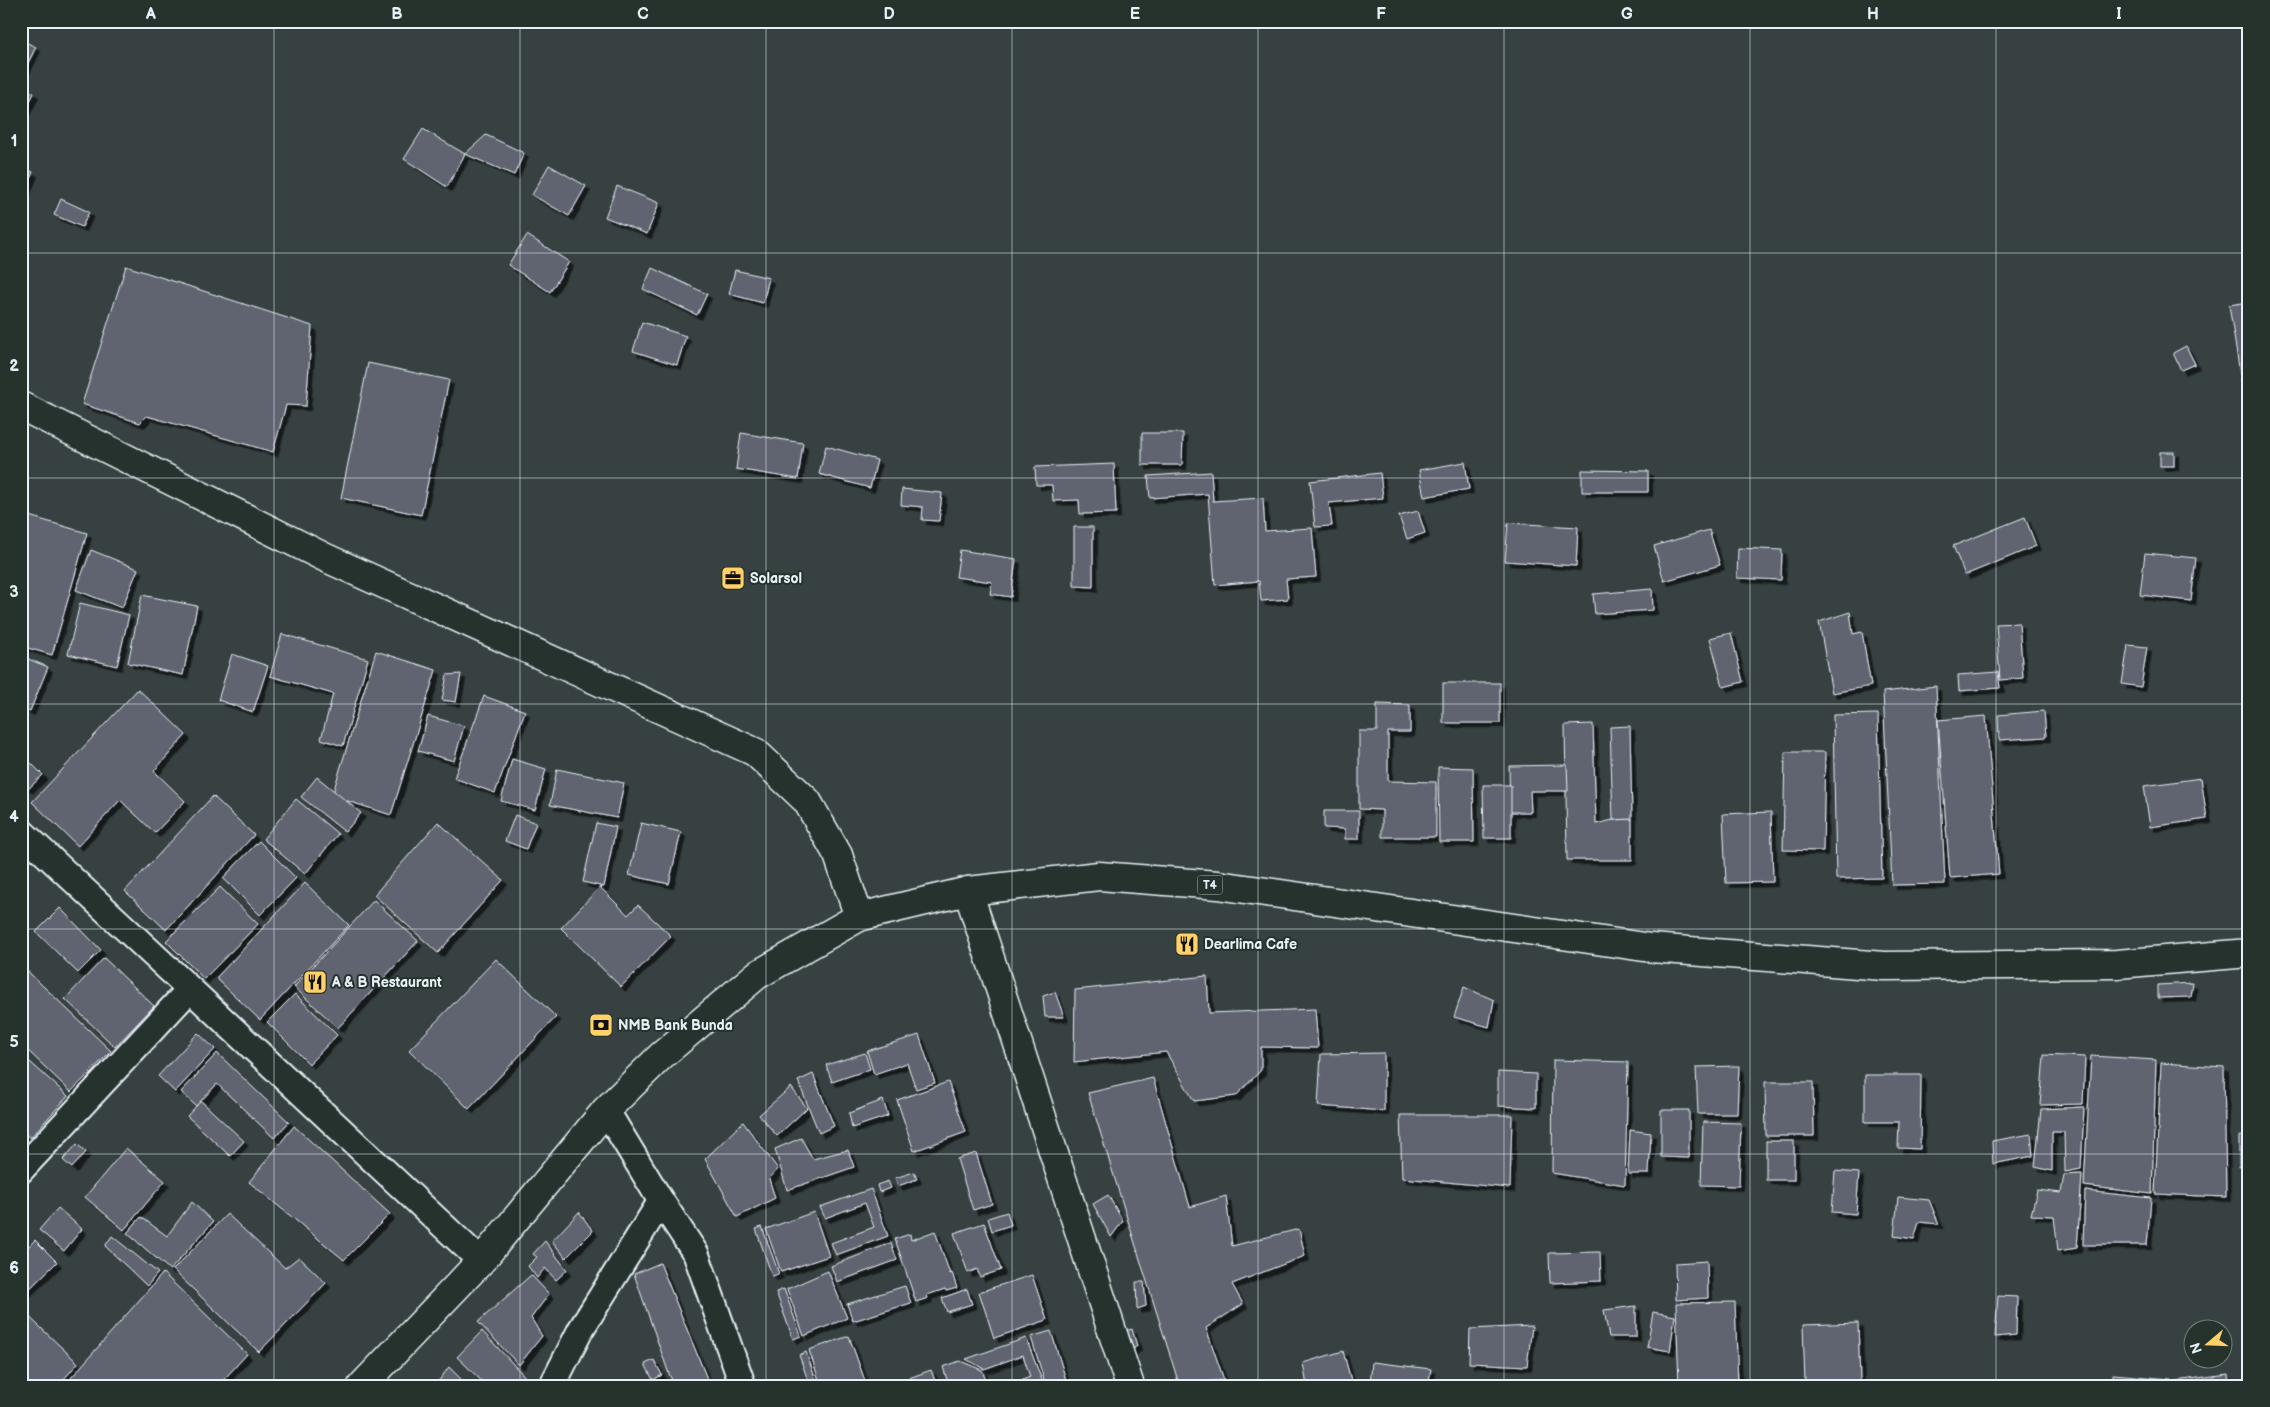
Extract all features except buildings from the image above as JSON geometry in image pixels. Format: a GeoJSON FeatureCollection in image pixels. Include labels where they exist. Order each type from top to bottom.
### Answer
{"type":"FeatureCollection","features":[{"type":"Feature","properties":{"kind":"main road"},"geometry":{"type":"LineString","coordinates":[[21,406],[324,558],[755,752],[807,801],[838,855],[859,917]]}},
{"type":"Feature","properties":{"kind":"main road","name":"T4"},"geometry":{"type":"LineString","coordinates":[[362,1386],[481,1261],[606,1110],[661,1056],[757,975],[859,917],[968,891],[1099,876],[1218,885],[1651,948],[1884,966],[2117,964],[2249,952]]}},
{"type":"Feature","properties":{"kind":"main road"},"geometry":{"type":"LineString","coordinates":[[968,891],[1130,1386]]}},
{"type":"Feature","properties":{"kind":"street"},"geometry":{"type":"LineString","coordinates":[[21,832],[481,1261]]}},
{"type":"Feature","properties":{"kind":"street"},"geometry":{"type":"LineString","coordinates":[[21,1170],[190,988]]}},
{"type":"Feature","properties":{"kind":"street"},"geometry":{"type":"LineString","coordinates":[[606,1110],[660,1201],[696,1254],[743,1386]]}},
{"type":"Feature","properties":{"kind":"street"},"geometry":{"type":"LineString","coordinates":[[552,1386],[581,1329],[660,1201]]}},
{"type":"Feature","properties":{"kind":"place","name":"Solarsol"},"geometry":{"type":"Point","coordinates":[733,578]}},
{"type":"Feature","properties":{"kind":"place","name":"Dearlima Cafe"},"geometry":{"type":"Point","coordinates":[1187,944]}},
{"type":"Feature","properties":{"kind":"place","name":"A & B Restaurant"},"geometry":{"type":"Point","coordinates":[315,982]}},
{"type":"Feature","properties":{"kind":"place","name":"NMB Bank Bunda"},"geometry":{"type":"Point","coordinates":[601,1025]}}]}
